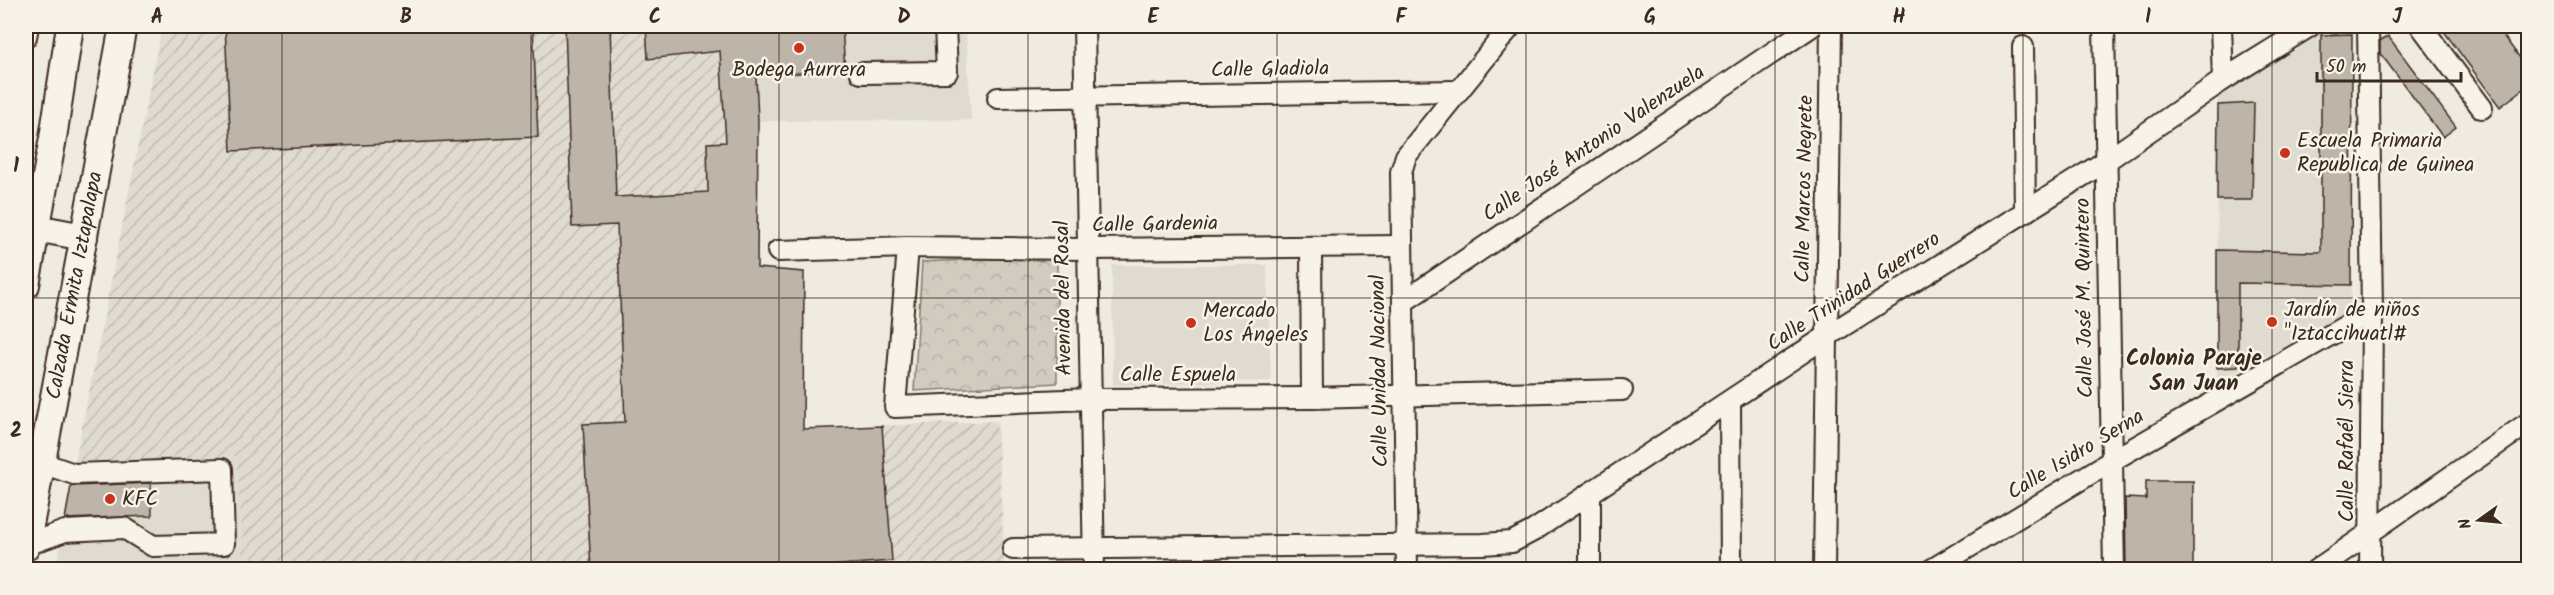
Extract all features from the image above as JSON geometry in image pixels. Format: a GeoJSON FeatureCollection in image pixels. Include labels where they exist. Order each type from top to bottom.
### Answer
{"type":"FeatureCollection","features":[{"type":"Feature","properties":{"kind":"main road"},"geometry":{"type":"LineString","coordinates":[[26,285],[53,138],[70,26]]}},
{"type":"Feature","properties":{"kind":"main road","name":"Calzada Ermita Iztapalapa"},"geometry":{"type":"LineString","coordinates":[[26,546],[123,26]]}},
{"type":"Feature","properties":{"kind":"main road"},"geometry":{"type":"LineString","coordinates":[[36,228],[84,237]]}},
{"type":"Feature","properties":{"kind":"street"},"geometry":{"type":"LineString","coordinates":[[26,37],[28,26]]}},
{"type":"Feature","properties":{"kind":"street"},"geometry":{"type":"LineString","coordinates":[[861,73],[947,72],[945,26]]}},
{"type":"Feature","properties":{"kind":"street","name":"Avenida del Rosal"},"geometry":{"type":"LineString","coordinates":[[1084,26],[1094,570]]}},
{"type":"Feature","properties":{"kind":"street"},"geometry":{"type":"LineString","coordinates":[[1456,91],[1510,26]]}},
{"type":"Feature","properties":{"kind":"street","name":"Calle José Antonio Valenzuela"},"geometry":{"type":"LineString","coordinates":[[1403,302],[1812,26]]}},
{"type":"Feature","properties":{"kind":"street","name":"Calle Marcos Negrete"},"geometry":{"type":"LineString","coordinates":[[1824,570],[1831,26]]}},
{"type":"Feature","properties":{"kind":"street","name":"Calle José M. Quintero"},"geometry":{"type":"LineString","coordinates":[[2104,26],[2114,570]]}},
{"type":"Feature","properties":{"kind":"street"},"geometry":{"type":"LineString","coordinates":[[2221,26],[2223,80]]}},
{"type":"Feature","properties":{"kind":"street","name":"Calle Trinidad Guerrero"},"geometry":{"type":"LineString","coordinates":[[1013,549],[1407,546],[1512,542],[1533,531],[1827,336],[2106,161],[2223,80],[2310,26]]}},
{"type":"Feature","properties":{"kind":"street","name":"Calle Rafaél Sierra"},"geometry":{"type":"LineString","coordinates":[[2368,26],[2372,311],[2370,570]]}},
{"type":"Feature","properties":{"kind":"street"},"geometry":{"type":"LineString","coordinates":[[2421,26],[2482,108]]}},
{"type":"Feature","properties":{"kind":"street"},"geometry":{"type":"LineString","coordinates":[[2023,47],[2025,212]]}},
{"type":"Feature","properties":{"kind":"street","name":"Calle Gladiola"},"geometry":{"type":"LineString","coordinates":[[998,98],[1456,91]]}},
{"type":"Feature","properties":{"kind":"street","name":"Calle Unidad Nacional"},"geometry":{"type":"LineString","coordinates":[[1407,570],[1401,172],[1406,156],[1456,91]]}},
{"type":"Feature","properties":{"kind":"street","name":"Calle Gardenia"},"geometry":{"type":"LineString","coordinates":[[778,251],[908,247],[1087,249],[1402,246]]}},
{"type":"Feature","properties":{"kind":"street","name":"Calle Espuela"},"geometry":{"type":"LineString","coordinates":[[908,247],[895,407],[1090,399],[1312,398],[1623,390]]}},
{"type":"Feature","properties":{"kind":"street"},"geometry":{"type":"LineString","coordinates":[[1311,247],[1312,398]]}},
{"type":"Feature","properties":{"kind":"street","name":"Calle Isidro Serna"},"geometry":{"type":"LineString","coordinates":[[1931,570],[2113,460],[2372,311]]}},
{"type":"Feature","properties":{"kind":"street"},"geometry":{"type":"LineString","coordinates":[[1730,402],[1731,570]]}},
{"type":"Feature","properties":{"kind":"street"},"geometry":{"type":"LineString","coordinates":[[2316,570],[2529,423]]}},
{"type":"Feature","properties":{"kind":"street"},"geometry":{"type":"LineString","coordinates":[[26,546],[65,531],[124,528],[153,546],[224,544],[222,470],[74,474],[42,463]]}},
{"type":"Feature","properties":{"kind":"street"},"geometry":{"type":"LineString","coordinates":[[1590,493],[1590,570]]}},
{"type":"Feature","properties":{"kind":"shaded area"},"geometry":{"type":"Polygon","coordinates":[[[162,26],[752,26],[756,76],[757,268],[804,272],[803,429],[997,421],[1005,569],[243,569],[236,456],[75,462],[162,26]]]}},
{"type":"Feature","properties":{"kind":"shaded area"},"geometry":{"type":"Polygon","coordinates":[[[752,26],[966,26],[971,120],[758,121],[752,26]]]}},
{"type":"Feature","properties":{"kind":"shaded area","name":"Escuela Primaria Republica de Guinea"},"geometry":{"type":"Polygon","coordinates":[[[2318,26],[2352,26],[2351,310],[2217,383],[2218,91],[2318,26]]]}},
{"type":"Feature","properties":{"kind":"shaded area","name":"Mercado Los Ángeles"},"geometry":{"type":"Polygon","coordinates":[[[1112,265],[1267,265],[1271,381],[1113,385],[1112,265]]]}},
{"type":"Feature","properties":{"kind":"shaded area"},"geometry":{"type":"Polygon","coordinates":[[[236,456],[243,569],[56,570],[75,462],[236,456]]]}},
{"type":"Feature","properties":{"kind":"green space"},"geometry":{"type":"Polygon","coordinates":[[[1057,255],[1057,383],[914,391],[922,262],[1057,255]]]}},
{"type":"Feature","properties":{"kind":"building"},"geometry":{"type":"Polygon","coordinates":[[[225,26],[533,26],[538,137],[231,151],[225,26]]]}},
{"type":"Feature","properties":{"kind":"building"},"geometry":{"type":"Polygon","coordinates":[[[565,26],[610,26],[616,197],[708,192],[707,143],[726,142],[720,51],[648,59],[646,26],[842,26],[845,70],[756,76],[757,268],[804,272],[803,429],[882,426],[892,561],[774,570],[591,570],[583,424],[625,422],[617,225],[572,227],[565,26]]]}},
{"type":"Feature","properties":{"kind":"building"},"geometry":{"type":"Polygon","coordinates":[[[2440,26],[2496,26],[2529,70],[2529,85],[2500,107],[2440,26]]]}},
{"type":"Feature","properties":{"kind":"building"},"geometry":{"type":"Polygon","coordinates":[[[2352,34],[2351,285],[2238,283],[2238,367],[2217,368],[2217,250],[2321,252],[2321,35],[2352,34]]]}},
{"type":"Feature","properties":{"kind":"building"},"geometry":{"type":"Polygon","coordinates":[[[2388,36],[2456,127],[2443,137],[2380,53],[2380,41],[2388,36]]]}},
{"type":"Feature","properties":{"kind":"building"},"geometry":{"type":"Polygon","coordinates":[[[2254,103],[2252,200],[2217,200],[2218,105],[2254,103]]]}},
{"type":"Feature","properties":{"kind":"building"},"geometry":{"type":"Polygon","coordinates":[[[2146,481],[2193,481],[2193,570],[2126,570],[2125,498],[2146,499],[2146,481]]]}},
{"type":"Feature","properties":{"kind":"building","name":"KFC"},"geometry":{"type":"Polygon","coordinates":[[[151,483],[152,516],[65,519],[71,486],[151,483]]]}},
{"type":"Feature","properties":{"kind":"place","name":"Bodega Aurrera"},"geometry":{"type":"Point","coordinates":[799,48]}},
{"type":"Feature","properties":{"kind":"place","name":"Escuela Primaria Republica de Guinea"},"geometry":{"type":"Point","coordinates":[2285,153]}},
{"type":"Feature","properties":{"kind":"place","name":"Jardín de niños \"Iztaccihuatl#"},"geometry":{"type":"Point","coordinates":[2272,322]}},
{"type":"Feature","properties":{"kind":"place","name":"Mercado Los Ángeles"},"geometry":{"type":"Point","coordinates":[1191,323]}},
{"type":"Feature","properties":{"kind":"place","name":"KFC"},"geometry":{"type":"Point","coordinates":[110,499]}},
{"type":"Feature","properties":{"kind":"district","name":"Colonia Paraje San Juan"},"geometry":{"type":"Point","coordinates":[2194,372]}}]}
